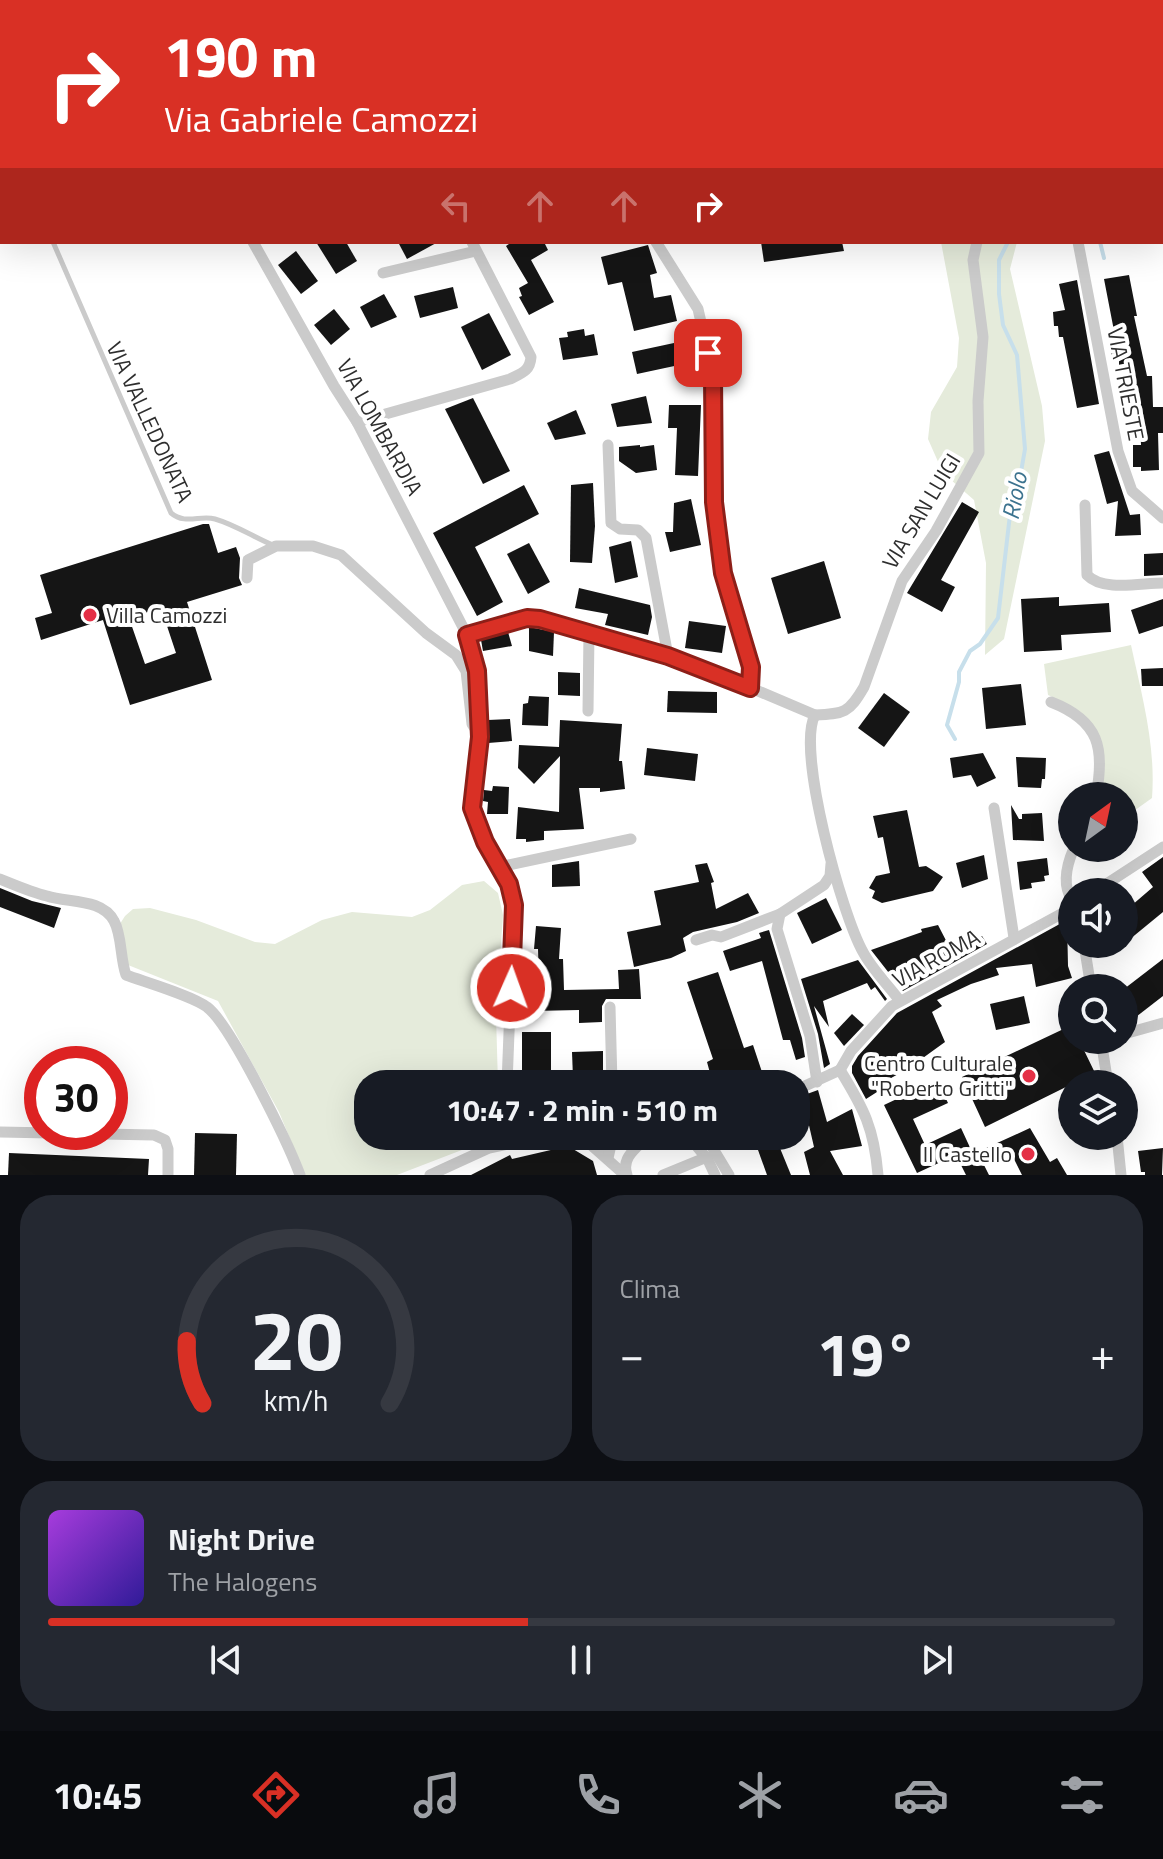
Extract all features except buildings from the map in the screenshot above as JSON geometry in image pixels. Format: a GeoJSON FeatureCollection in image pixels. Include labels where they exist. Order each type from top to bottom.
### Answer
{"type":"FeatureCollection","features":[{"type":"Feature","properties":{"kind":"street","name":"VIA LOMBARDIA"},"geometry":{"type":"LineString","coordinates":[[254,244],[357,422],[467,635],[477,671],[480,737]]}},
{"type":"Feature","properties":{"kind":"street"},"geometry":{"type":"LineString","coordinates":[[657,244],[698,309],[713,375],[714,502],[723,573],[751,667],[750,688]]}},
{"type":"Feature","properties":{"kind":"street","name":"VIA SAN LUIGI"},"geometry":{"type":"LineString","coordinates":[[815,715],[841,713],[855,702],[864,687],[902,581],[936,531],[979,453],[978,401],[983,337],[973,260],[977,244]]}},
{"type":"Feature","properties":{"kind":"street","name":"VIA TRIESTE"},"geometry":{"type":"LineString","coordinates":[[1078,244],[1118,451],[1132,491],[1163,518]]}},
{"type":"Feature","properties":{"kind":"street"},"geometry":{"type":"LineString","coordinates":[[357,422],[510,379],[524,373],[530,366],[531,357],[474,246],[383,273]]}},
{"type":"Feature","properties":{"kind":"street"},"geometry":{"type":"LineString","coordinates":[[608,445],[611,523],[620,529],[638,530],[646,538],[668,656]]}},
{"type":"Feature","properties":{"kind":"street"},"geometry":{"type":"LineString","coordinates":[[1085,505],[1087,575],[1091,580],[1104,584],[1163,583]]}},
{"type":"Feature","properties":{"kind":"street"},"geometry":{"type":"LineString","coordinates":[[247,578],[248,560],[276,546],[313,546],[341,555],[426,633],[456,655],[466,671],[472,724],[480,737],[472,808],[485,842],[509,884],[514,905],[508,1070]]}},
{"type":"Feature","properties":{"kind":"street"},"geometry":{"type":"LineString","coordinates":[[467,635],[527,618],[540,619],[668,656],[815,715],[811,722],[809,747],[831,864],[863,951],[900,1001]]}},
{"type":"Feature","properties":{"kind":"street"},"geometry":{"type":"LineString","coordinates":[[588,711],[589,632]]}},
{"type":"Feature","properties":{"kind":"street"},"geometry":{"type":"LineString","coordinates":[[1051,702],[1075,715],[1099,745],[1101,758],[1098,782]]}},
{"type":"Feature","properties":{"kind":"street"},"geometry":{"type":"LineString","coordinates":[[994,808],[1014,938]]}},
{"type":"Feature","properties":{"kind":"street"},"geometry":{"type":"LineString","coordinates":[[499,867],[631,839]]}},
{"type":"Feature","properties":{"kind":"street"},"geometry":{"type":"LineString","coordinates":[[1115,878],[1163,847]]}},
{"type":"Feature","properties":{"kind":"street"},"geometry":{"type":"LineString","coordinates":[[696,940],[712,935],[721,937],[780,914],[824,885],[830,876],[831,864]]}},
{"type":"Feature","properties":{"kind":"street"},"geometry":{"type":"LineString","coordinates":[[0,879],[49,898],[90,904],[108,911],[116,923],[120,959],[126,975],[206,1006],[222,1023],[300,1175]]}},
{"type":"Feature","properties":{"kind":"street"},"geometry":{"type":"LineString","coordinates":[[824,885],[842,893]]}},
{"type":"Feature","properties":{"kind":"street"},"geometry":{"type":"LineString","coordinates":[[780,914],[777,929],[810,1036],[817,1082]]}},
{"type":"Feature","properties":{"kind":"street","name":"VIA ROMA"},"geometry":{"type":"LineString","coordinates":[[840,1070],[851,1051],[892,1006],[1058,915]]}},
{"type":"Feature","properties":{"kind":"street"},"geometry":{"type":"LineString","coordinates":[[610,1007],[612,1070]]}},
{"type":"Feature","properties":{"kind":"street"},"geometry":{"type":"LineString","coordinates":[[1138,1030],[1163,1023]]}},
{"type":"Feature","properties":{"kind":"street"},"geometry":{"type":"LineString","coordinates":[[810,1085],[840,1070],[865,1112],[875,1141],[878,1175]]}},
{"type":"Feature","properties":{"kind":"street"},"geometry":{"type":"LineString","coordinates":[[0,1132],[154,1135],[165,1140],[168,1175]]}},
{"type":"Feature","properties":{"kind":"street"},"geometry":{"type":"LineString","coordinates":[[430,1175],[483,1150]]}},
{"type":"Feature","properties":{"kind":"street"},"geometry":{"type":"LineString","coordinates":[[598,1150],[626,1175]]}},
{"type":"Feature","properties":{"kind":"street"},"geometry":{"type":"LineString","coordinates":[[608,1158],[610,1150]]}},
{"type":"Feature","properties":{"kind":"street"},"geometry":{"type":"LineString","coordinates":[[626,1175],[624,1167],[627,1158],[635,1150]]}},
{"type":"Feature","properties":{"kind":"street"},"geometry":{"type":"LineString","coordinates":[[701,1150],[715,1175]]}},
{"type":"Feature","properties":{"kind":"street"},"geometry":{"type":"LineString","coordinates":[[715,1150],[729,1175]]}},
{"type":"Feature","properties":{"kind":"street"},"geometry":{"type":"LineString","coordinates":[[1118,1150],[1121,1175]]}},
{"type":"Feature","properties":{"kind":"street"},"geometry":{"type":"LineString","coordinates":[[663,1175],[707,1157]]}},
{"type":"Feature","properties":{"kind":"lane","name":"VIA VALLEDONATA"},"geometry":{"type":"LineString","coordinates":[[54,244],[171,513],[177,518],[191,520],[211,518],[276,546]]}},
{"type":"Feature","properties":{"kind":"green space"},"geometry":{"type":"Polygon","coordinates":[[[941,244],[1016,244],[1010,269],[1042,406],[1045,441],[1004,639],[985,655],[986,563],[974,500],[943,473],[928,439],[931,412],[957,367],[959,338],[941,244]]]}},
{"type":"Feature","properties":{"kind":"green space"},"geometry":{"type":"Polygon","coordinates":[[[1131,645],[1150,740],[1152,798],[1138,808],[1138,782],[1101,782],[1104,762],[1101,743],[1089,725],[1048,695],[1044,664],[1131,645]]]}},
{"type":"Feature","properties":{"kind":"green space"},"geometry":{"type":"Polygon","coordinates":[[[484,881],[498,893],[503,915],[496,1015],[498,1070],[354,1070],[354,1150],[462,1150],[397,1175],[305,1175],[279,1112],[218,1001],[128,965],[118,927],[133,909],[150,908],[196,920],[255,942],[275,944],[322,920],[352,912],[412,917],[430,910],[462,885],[484,881]]]}},
{"type":"Feature","properties":{"kind":"waterway","name":"Riolo"},"geometry":{"type":"LineString","coordinates":[[955,739],[947,725],[959,672],[970,651],[980,644],[998,618],[1011,506],[1025,449],[1017,355],[1003,325],[999,294],[999,260],[1007,244]]}},
{"type":"Feature","properties":{"kind":"waterway"},"geometry":{"type":"LineString","coordinates":[[1100,244],[1104,258]]}},
{"type":"Feature","properties":{"kind":"place","name":"Villa Camozzi"},"geometry":{"type":"Point","coordinates":[90,615]}},
{"type":"Feature","properties":{"kind":"place","name":"Centro Culturale \"Roberto Gritti\""},"geometry":{"type":"Point","coordinates":[1029,1076]}},
{"type":"Feature","properties":{"kind":"place","name":"Il Castello"},"geometry":{"type":"Point","coordinates":[1028,1154]}},
{"type":"Feature","properties":{"kind":"route"},"geometry":{"type":"LineString","coordinates":[[511,988],[514,905],[509,884],[485,842],[472,808],[480,737],[477,671],[467,635],[527,618],[540,619],[668,656],[750,688],[751,667],[723,573],[714,502],[713,375],[708,353]]}}]}
